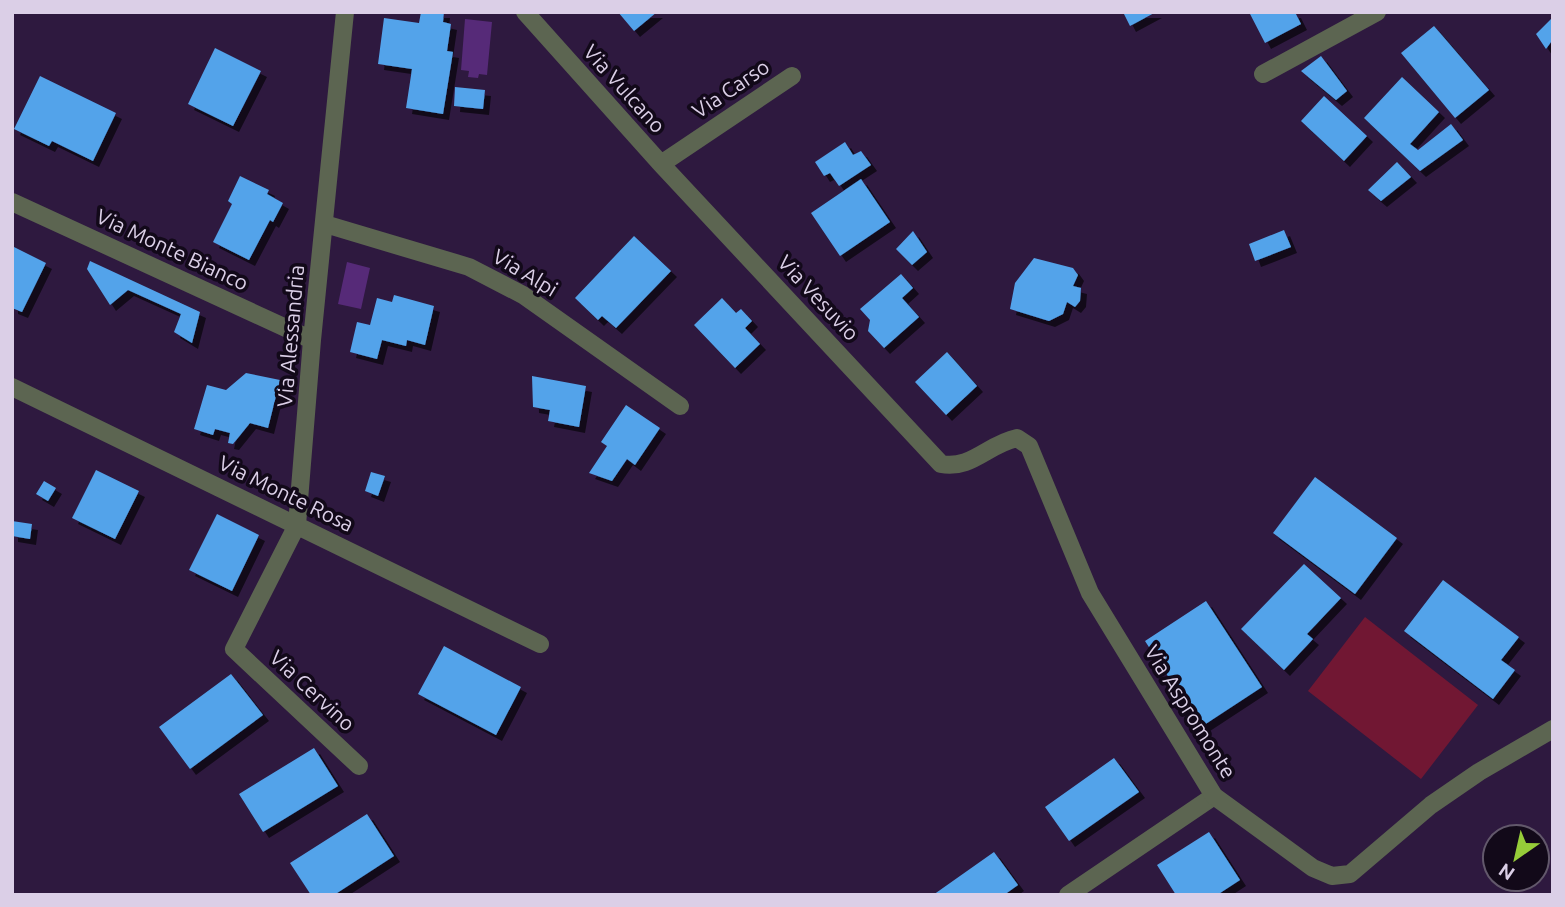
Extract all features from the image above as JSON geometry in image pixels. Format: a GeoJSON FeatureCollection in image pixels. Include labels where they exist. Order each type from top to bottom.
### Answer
{"type":"FeatureCollection","features":[{"type":"Feature","properties":{"kind":"street","name":"Via Alessandria"},"geometry":{"type":"LineString","coordinates":[[234,649],[298,525],[312,340],[345,12]]}},
{"type":"Feature","properties":{"kind":"street","name":"Via Vulcano"},"geometry":{"type":"LineString","coordinates":[[525,12],[661,164]]}},
{"type":"Feature","properties":{"kind":"street"},"geometry":{"type":"LineString","coordinates":[[1263,74],[1377,12]]}},
{"type":"Feature","properties":{"kind":"street","name":"Via Carso"},"geometry":{"type":"LineString","coordinates":[[661,164],[792,76]]}},
{"type":"Feature","properties":{"kind":"street","name":"Via Vesuvio"},"geometry":{"type":"LineString","coordinates":[[661,164],[941,464]]}},
{"type":"Feature","properties":{"kind":"street","name":"Via Monte Bianco"},"geometry":{"type":"LineString","coordinates":[[12,202],[312,340]]}},
{"type":"Feature","properties":{"kind":"street","name":"Via Alpi"},"geometry":{"type":"LineString","coordinates":[[325,224],[469,267],[523,296],[680,406]]}},
{"type":"Feature","properties":{"kind":"street","name":"Via Monte Rosa"},"geometry":{"type":"LineString","coordinates":[[12,387],[540,644]]}},
{"type":"Feature","properties":{"kind":"street","name":"Via Aspromonte"},"geometry":{"type":"LineString","coordinates":[[941,464],[955,467],[976,458],[1002,441],[1017,438],[1028,446],[1090,593],[1214,796],[1313,868],[1332,876],[1350,874],[1431,805],[1479,772],[1553,729]]}},
{"type":"Feature","properties":{"kind":"street","name":"Via Cervino"},"geometry":{"type":"LineString","coordinates":[[234,649],[359,766]]}},
{"type":"Feature","properties":{"kind":"street"},"geometry":{"type":"LineString","coordinates":[[1068,895],[1214,796]]}},
{"type":"Feature","properties":{"kind":"shaded area"},"geometry":{"type":"Polygon","coordinates":[[[465,19],[492,22],[487,75],[479,74],[478,78],[468,77],[469,71],[461,70],[465,19]]]}},
{"type":"Feature","properties":{"kind":"shaded area"},"geometry":{"type":"Polygon","coordinates":[[[347,262],[370,268],[361,309],[338,304],[347,262]]]}},
{"type":"Feature","properties":{"kind":"shaded area"},"geometry":{"type":"Polygon","coordinates":[[[1365,617],[1478,705],[1421,779],[1308,691],[1365,617]]]}},
{"type":"Feature","properties":{"kind":"building"},"geometry":{"type":"Polygon","coordinates":[[[421,12],[444,12],[443,22],[451,24],[447,51],[453,52],[443,114],[406,108],[412,69],[378,64],[384,18],[419,23],[421,12]]]}},
{"type":"Feature","properties":{"kind":"building"},"geometry":{"type":"Polygon","coordinates":[[[618,12],[657,12],[634,31],[618,12]]]}},
{"type":"Feature","properties":{"kind":"building"},"geometry":{"type":"Polygon","coordinates":[[[1123,12],[1156,12],[1130,26],[1123,12]]]}},
{"type":"Feature","properties":{"kind":"building"},"geometry":{"type":"Polygon","coordinates":[[[1249,12],[1295,12],[1301,24],[1265,43],[1249,12]]]}},
{"type":"Feature","properties":{"kind":"building"},"geometry":{"type":"Polygon","coordinates":[[[1551,19],[1553,45],[1551,42],[1546,49],[1536,34],[1551,19]]]}},
{"type":"Feature","properties":{"kind":"building"},"geometry":{"type":"Polygon","coordinates":[[[1434,26],[1489,90],[1455,118],[1401,53],[1434,26]]]}},
{"type":"Feature","properties":{"kind":"building"},"geometry":{"type":"Polygon","coordinates":[[[215,48],[261,71],[233,126],[188,104],[215,48]]]}},
{"type":"Feature","properties":{"kind":"building"},"geometry":{"type":"Polygon","coordinates":[[[1321,56],[1347,91],[1336,100],[1301,71],[1321,56]]]}},
{"type":"Feature","properties":{"kind":"building"},"geometry":{"type":"Polygon","coordinates":[[[40,76],[116,113],[93,161],[52,141],[49,146],[14,129],[40,76]]]}},
{"type":"Feature","properties":{"kind":"building"},"geometry":{"type":"Polygon","coordinates":[[[1402,77],[1439,112],[1410,144],[1418,150],[1451,124],[1463,140],[1420,171],[1364,118],[1402,77]]]}},
{"type":"Feature","properties":{"kind":"building"},"geometry":{"type":"Polygon","coordinates":[[[455,87],[485,90],[483,109],[454,106],[455,87]]]}},
{"type":"Feature","properties":{"kind":"building"},"geometry":{"type":"Polygon","coordinates":[[[1324,96],[1367,136],[1344,161],[1301,121],[1324,96]]]}},
{"type":"Feature","properties":{"kind":"building"},"geometry":{"type":"Polygon","coordinates":[[[845,142],[853,155],[861,151],[871,165],[839,186],[830,173],[824,176],[815,162],[845,142]]]}},
{"type":"Feature","properties":{"kind":"building"},"geometry":{"type":"Polygon","coordinates":[[[1397,162],[1411,177],[1381,201],[1368,190],[1397,162]]]}},
{"type":"Feature","properties":{"kind":"building"},"geometry":{"type":"Polygon","coordinates":[[[240,176],[269,190],[267,194],[283,203],[273,222],[270,220],[249,260],[213,242],[232,204],[228,201],[240,176]]]}},
{"type":"Feature","properties":{"kind":"building"},"geometry":{"type":"Polygon","coordinates":[[[861,179],[890,222],[840,256],[811,213],[861,179]]]}},
{"type":"Feature","properties":{"kind":"building"},"geometry":{"type":"Polygon","coordinates":[[[1284,230],[1291,247],[1255,261],[1249,244],[1284,230]]]}},
{"type":"Feature","properties":{"kind":"building"},"geometry":{"type":"Polygon","coordinates":[[[913,231],[927,252],[912,265],[896,249],[913,231]]]}},
{"type":"Feature","properties":{"kind":"building"},"geometry":{"type":"Polygon","coordinates":[[[634,236],[671,271],[616,328],[602,316],[598,320],[575,298],[634,236]]]}},
{"type":"Feature","properties":{"kind":"building"},"geometry":{"type":"Polygon","coordinates":[[[12,246],[46,263],[22,312],[12,308],[12,246]]]}},
{"type":"Feature","properties":{"kind":"building"},"geometry":{"type":"Polygon","coordinates":[[[1034,258],[1073,268],[1078,275],[1073,286],[1081,288],[1080,301],[1075,307],[1067,302],[1063,314],[1049,321],[1010,309],[1015,283],[1034,258]]]}},
{"type":"Feature","properties":{"kind":"building"},"geometry":{"type":"Polygon","coordinates":[[[90,261],[200,312],[192,343],[174,332],[181,314],[128,290],[110,305],[87,269],[90,261]]]}},
{"type":"Feature","properties":{"kind":"building"},"geometry":{"type":"Polygon","coordinates":[[[901,274],[913,288],[902,298],[919,317],[884,348],[868,331],[870,320],[860,309],[901,274]]]}},
{"type":"Feature","properties":{"kind":"building"},"geometry":{"type":"Polygon","coordinates":[[[394,295],[434,306],[425,345],[407,340],[406,346],[382,340],[377,359],[350,352],[357,322],[370,325],[377,298],[392,302],[394,295]]]}},
{"type":"Feature","properties":{"kind":"building"},"geometry":{"type":"Polygon","coordinates":[[[722,298],[736,313],[741,309],[752,321],[745,328],[760,344],[735,368],[694,325],[722,298]]]}},
{"type":"Feature","properties":{"kind":"building"},"geometry":{"type":"Polygon","coordinates":[[[947,352],[977,386],[946,415],[915,382],[947,352]]]}},
{"type":"Feature","properties":{"kind":"building"},"geometry":{"type":"Polygon","coordinates":[[[246,373],[280,380],[268,428],[250,423],[233,444],[228,443],[230,433],[215,429],[213,435],[194,429],[207,385],[226,390],[246,373]]]}},
{"type":"Feature","properties":{"kind":"building"},"geometry":{"type":"Polygon","coordinates":[[[532,376],[586,386],[579,427],[548,421],[550,410],[533,407],[532,376]]]}},
{"type":"Feature","properties":{"kind":"building"},"geometry":{"type":"Polygon","coordinates":[[[626,405],[660,428],[635,465],[627,459],[612,481],[589,473],[607,446],[601,442],[626,405]]]}},
{"type":"Feature","properties":{"kind":"building"},"geometry":{"type":"Polygon","coordinates":[[[96,470],[139,491],[115,539],[72,518],[96,470]]]}},
{"type":"Feature","properties":{"kind":"building"},"geometry":{"type":"Polygon","coordinates":[[[371,472],[385,476],[378,496],[365,491],[371,472]]]}},
{"type":"Feature","properties":{"kind":"building"},"geometry":{"type":"Polygon","coordinates":[[[1315,477],[1397,538],[1355,594],[1273,533],[1315,477]]]}},
{"type":"Feature","properties":{"kind":"building"},"geometry":{"type":"Polygon","coordinates":[[[44,481],[56,488],[48,501],[36,494],[44,481]]]}},
{"type":"Feature","properties":{"kind":"building"},"geometry":{"type":"Polygon","coordinates":[[[217,514],[259,535],[232,591],[189,570],[217,514]]]}},
{"type":"Feature","properties":{"kind":"building"},"geometry":{"type":"Polygon","coordinates":[[[12,521],[32,524],[30,539],[12,536],[12,521]]]}},
{"type":"Feature","properties":{"kind":"building"},"geometry":{"type":"Polygon","coordinates":[[[1304,564],[1341,598],[1307,634],[1313,639],[1284,670],[1241,629],[1304,564]]]}},
{"type":"Feature","properties":{"kind":"building"},"geometry":{"type":"Polygon","coordinates":[[[1443,580],[1519,637],[1501,660],[1515,670],[1493,699],[1404,631],[1443,580]]]}},
{"type":"Feature","properties":{"kind":"building"},"geometry":{"type":"Polygon","coordinates":[[[1206,601],[1262,687],[1201,727],[1145,641],[1206,601]]]}},
{"type":"Feature","properties":{"kind":"building"},"geometry":{"type":"Polygon","coordinates":[[[444,646],[521,687],[496,735],[418,694],[444,646]]]}},
{"type":"Feature","properties":{"kind":"building"},"geometry":{"type":"Polygon","coordinates":[[[231,674],[263,715],[190,769],[159,727],[231,674]]]}},
{"type":"Feature","properties":{"kind":"building"},"geometry":{"type":"Polygon","coordinates":[[[314,748],[338,786],[263,832],[239,794],[314,748]]]}},
{"type":"Feature","properties":{"kind":"building"},"geometry":{"type":"Polygon","coordinates":[[[1114,758],[1139,792],[1069,841],[1045,807],[1114,758]]]}},
{"type":"Feature","properties":{"kind":"building"},"geometry":{"type":"Polygon","coordinates":[[[367,814],[394,856],[334,895],[311,895],[290,863],[367,814]]]}},
{"type":"Feature","properties":{"kind":"building"},"geometry":{"type":"Polygon","coordinates":[[[1209,832],[1240,880],[1217,895],[1176,895],[1157,865],[1209,832]]]}},
{"type":"Feature","properties":{"kind":"building"},"geometry":{"type":"Polygon","coordinates":[[[994,852],[1018,885],[1004,895],[933,895],[994,852]]]}}]}
